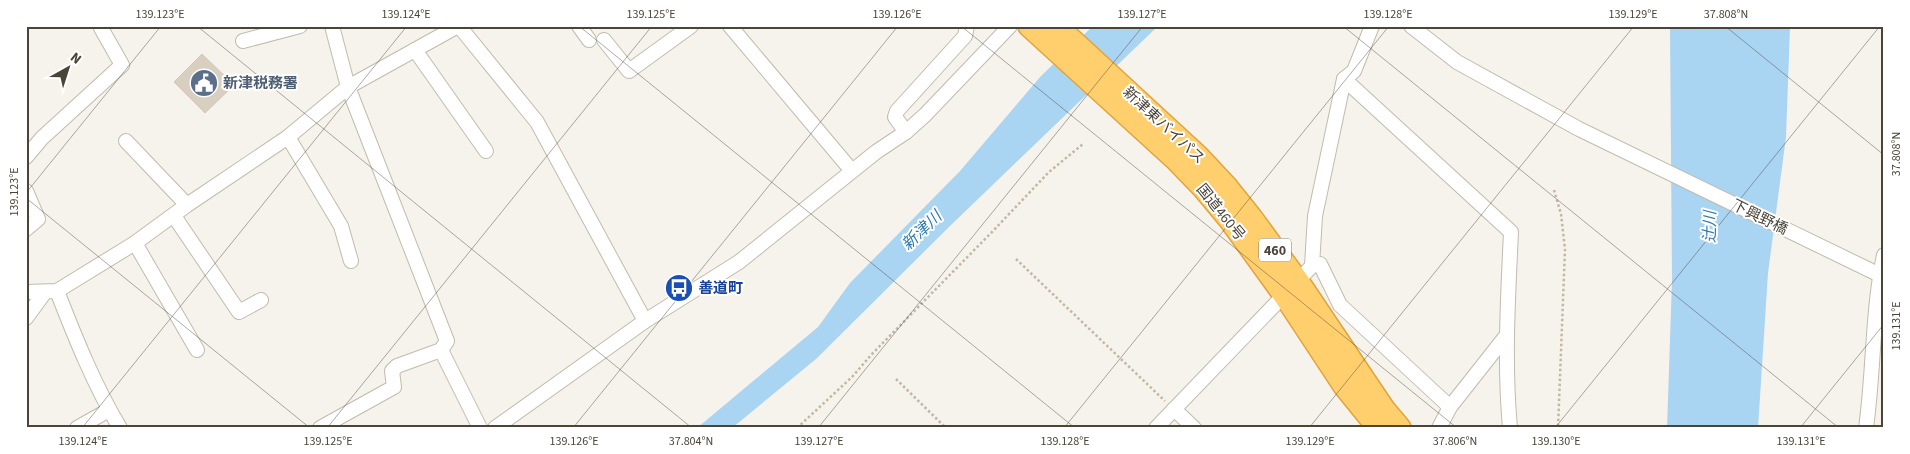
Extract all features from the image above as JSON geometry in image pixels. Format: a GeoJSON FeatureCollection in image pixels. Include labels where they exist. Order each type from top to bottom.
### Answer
{"type":"FeatureCollection","features":[{"type":"Feature","properties":{"kind":"highway","name":"国道460号"},"geometry":{"type":"LineString","coordinates":[[1042,29],[1122,99],[1229,219],[1298,280],[1344,386],[1378,428]]}},
{"type":"Feature","properties":{"kind":"highway","name":"460"},"geometry":{"type":"LineString","coordinates":[[1298,280],[1384,408],[1400,428]]}},
{"type":"Feature","properties":{"kind":"street"},"geometry":{"type":"LineString","coordinates":[[243,41],[300,26]]}},
{"type":"Feature","properties":{"kind":"street"},"geometry":{"type":"LineString","coordinates":[[320,428],[394,387],[392,371],[397,366],[442,350],[447,341],[348,87],[332,26]]}},
{"type":"Feature","properties":{"kind":"street"},"geometry":{"type":"LineString","coordinates":[[26,318],[51,291],[135,243],[187,205],[288,137],[348,87],[459,26],[537,122],[645,321]]}},
{"type":"Feature","properties":{"kind":"street"},"geometry":{"type":"LineString","coordinates":[[579,26],[589,40]]}},
{"type":"Feature","properties":{"kind":"street"},"geometry":{"type":"LineString","coordinates":[[604,40],[629,70],[691,26]]}},
{"type":"Feature","properties":{"kind":"street"},"geometry":{"type":"LineString","coordinates":[[730,26],[852,171]]}},
{"type":"Feature","properties":{"kind":"street"},"geometry":{"type":"LineString","coordinates":[[906,132],[895,117],[897,111],[965,36],[967,26]]}},
{"type":"Feature","properties":{"kind":"street"},"geometry":{"type":"LineString","coordinates":[[496,428],[645,321],[739,262],[852,171],[906,132],[925,116],[1010,26]]}},
{"type":"Feature","properties":{"kind":"street"},"geometry":{"type":"LineString","coordinates":[[1298,280],[1315,216],[1344,79],[1354,71],[1372,26]]}},
{"type":"Feature","properties":{"kind":"street","name":"下興野橋"},"geometry":{"type":"LineString","coordinates":[[1411,26],[1457,62],[1579,129],[1882,276]]}},
{"type":"Feature","properties":{"kind":"street"},"geometry":{"type":"LineString","coordinates":[[26,157],[42,138],[122,65],[101,28]]}},
{"type":"Feature","properties":{"kind":"street"},"geometry":{"type":"LineString","coordinates":[[416,50],[486,151]]}},
{"type":"Feature","properties":{"kind":"street"},"geometry":{"type":"LineString","coordinates":[[1344,79],[1511,232],[1506,336],[1506,387],[1510,428]]}},
{"type":"Feature","properties":{"kind":"street"},"geometry":{"type":"LineString","coordinates":[[288,137],[341,226],[351,261]]}},
{"type":"Feature","properties":{"kind":"street"},"geometry":{"type":"LineString","coordinates":[[126,141],[187,205]]}},
{"type":"Feature","properties":{"kind":"street"},"geometry":{"type":"LineString","coordinates":[[26,191],[38,219],[26,229]]}},
{"type":"Feature","properties":{"kind":"street"},"geometry":{"type":"LineString","coordinates":[[174,216],[239,312],[261,300]]}},
{"type":"Feature","properties":{"kind":"street"},"geometry":{"type":"LineString","coordinates":[[135,243],[197,350]]}},
{"type":"Feature","properties":{"kind":"street"},"geometry":{"type":"LineString","coordinates":[[1866,428],[1884,255]]}},
{"type":"Feature","properties":{"kind":"street"},"geometry":{"type":"LineString","coordinates":[[1156,428],[1298,280],[1320,264],[1340,305],[1450,407]]}},
{"type":"Feature","properties":{"kind":"street"},"geometry":{"type":"LineString","coordinates":[[26,292],[51,291]]}},
{"type":"Feature","properties":{"kind":"street"},"geometry":{"type":"LineString","coordinates":[[51,291],[109,410],[120,428]]}},
{"type":"Feature","properties":{"kind":"street"},"geometry":{"type":"LineString","coordinates":[[1439,428],[1450,407],[1506,336]]}},
{"type":"Feature","properties":{"kind":"street"},"geometry":{"type":"LineString","coordinates":[[442,350],[480,428]]}},
{"type":"Feature","properties":{"kind":"street"},"geometry":{"type":"LineString","coordinates":[[1174,409],[1194,428]]}},
{"type":"Feature","properties":{"kind":"street"},"geometry":{"type":"LineString","coordinates":[[76,428],[109,410]]}},
{"type":"Feature","properties":{"kind":"path"},"geometry":{"type":"LineString","coordinates":[[798,428],[852,377],[872,354],[1049,172],[1083,144]]}},
{"type":"Feature","properties":{"kind":"path"},"geometry":{"type":"LineString","coordinates":[[1554,190],[1561,214],[1565,249],[1558,428]]}},
{"type":"Feature","properties":{"kind":"path"},"geometry":{"type":"LineString","coordinates":[[1016,259],[1174,409]]}},
{"type":"Feature","properties":{"kind":"path"},"geometry":{"type":"LineString","coordinates":[[896,379],[946,428]]}},
{"type":"Feature","properties":{"kind":"water","name":"新津川"},"geometry":{"type":"Polygon","coordinates":[[[1093,26],[1158,26],[951,225],[816,359],[732,428],[697,428],[818,327],[850,283],[960,171],[1041,76],[1093,26]]]}},
{"type":"Feature","properties":{"kind":"water","name":"辻川"},"geometry":{"type":"Polygon","coordinates":[[[1670,26],[1790,26],[1786,137],[1768,273],[1758,428],[1667,428],[1672,281],[1670,26]]]}},
{"type":"Feature","properties":{"kind":"building","name":"新津税務署"},"geometry":{"type":"Polygon","coordinates":[[[202,54],[234,85],[205,113],[174,82],[202,54]]]}},
{"type":"Feature","properties":{"kind":"place","name":"新津税務署"},"geometry":{"type":"Point","coordinates":[204,83]}},
{"type":"Feature","properties":{"kind":"place","name":"善道町"},"geometry":{"type":"Point","coordinates":[679,288]}}]}
